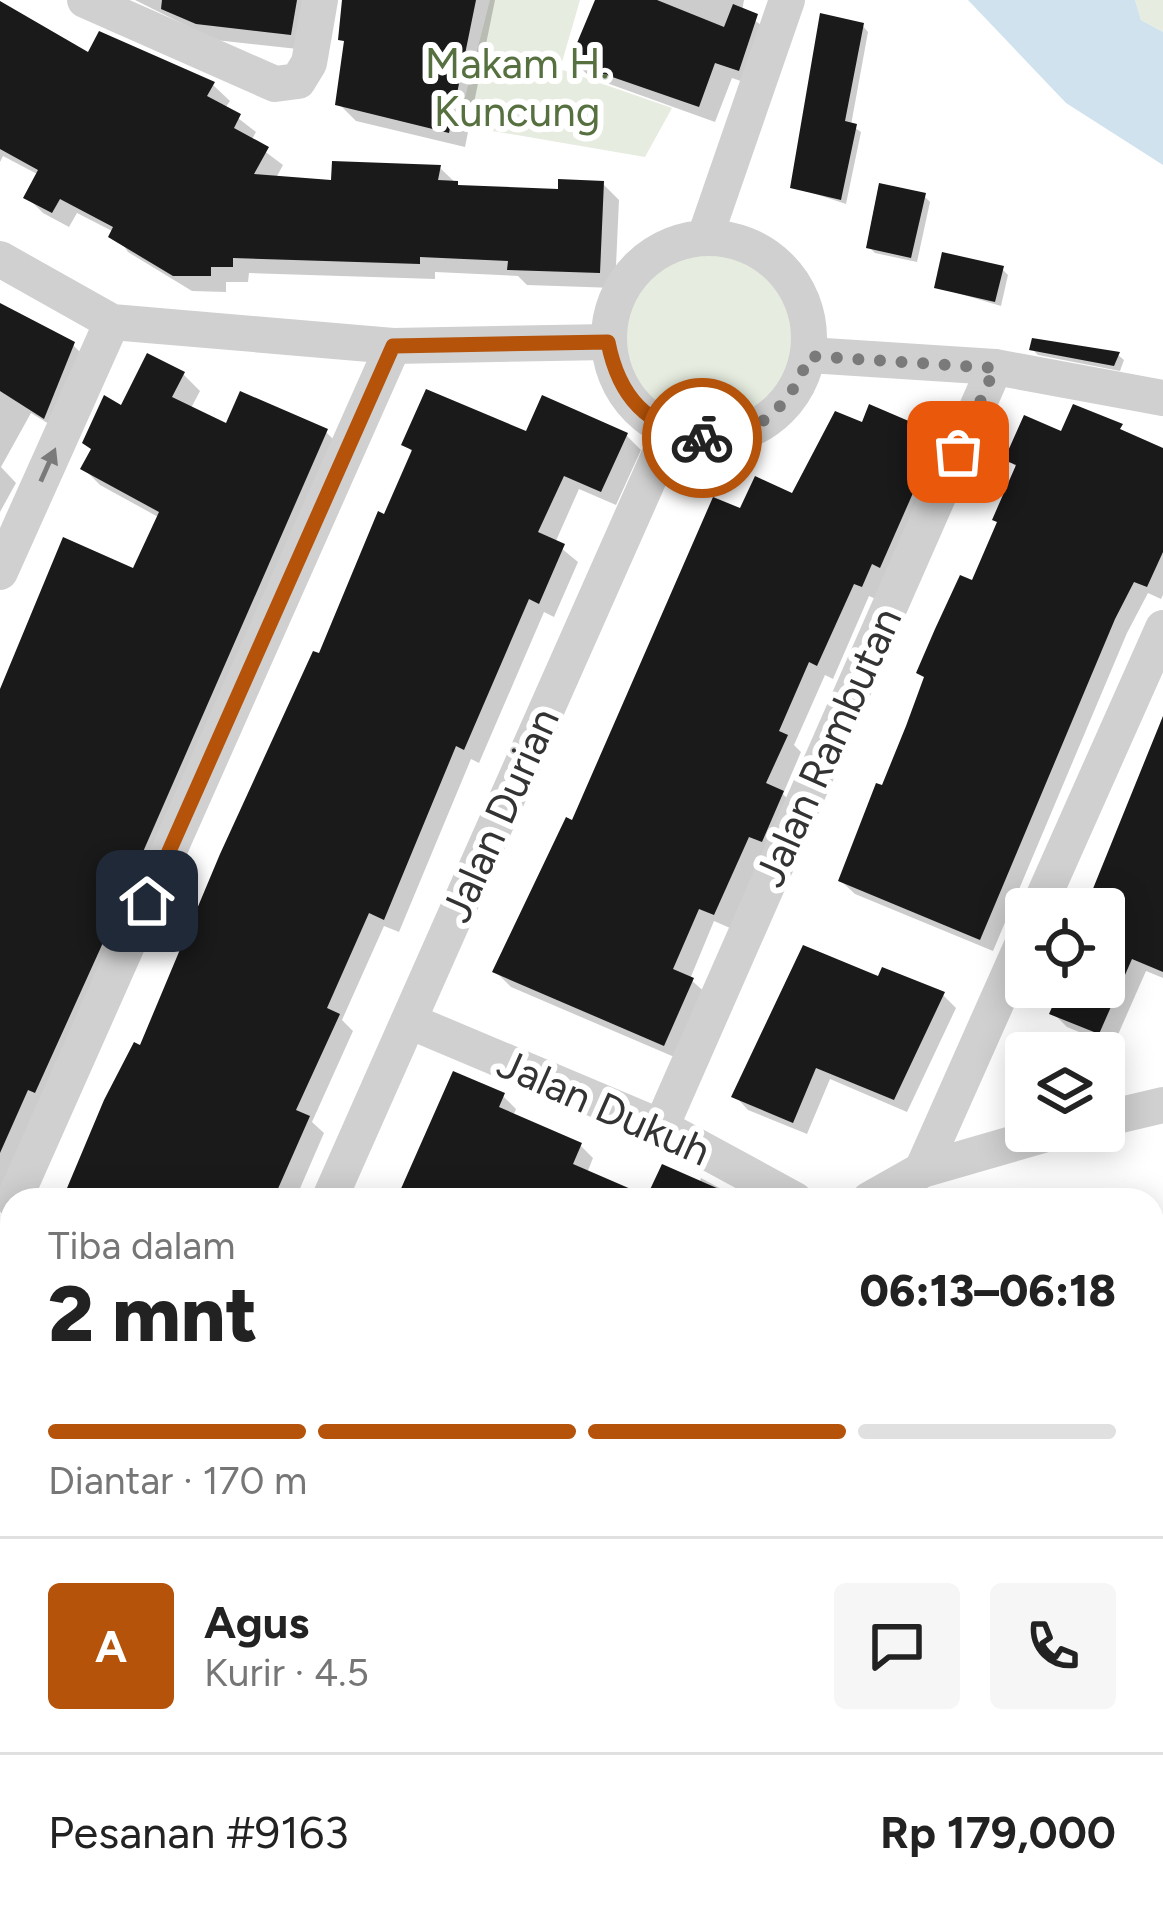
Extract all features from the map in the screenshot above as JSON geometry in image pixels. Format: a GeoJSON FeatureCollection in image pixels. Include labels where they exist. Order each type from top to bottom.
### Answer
{"type":"FeatureCollection","features":[{"type":"Feature","properties":{"kind":"street"},"geometry":{"type":"LineString","coordinates":[[85,0],[275,84],[298,81],[309,63],[320,0]]}},
{"type":"Feature","properties":{"kind":"street"},"geometry":{"type":"LineString","coordinates":[[710,223],[773,259],[796,286],[809,320],[809,356],[796,389],[773,416],[741,434],[705,438],[670,431],[626,395],[608,342],[614,304],[635,270],[710,223],[787,0]]}},
{"type":"Feature","properties":{"kind":"street"},"geometry":{"type":"LineString","coordinates":[[0,259],[112,322],[393,346],[608,342]]}},
{"type":"Feature","properties":{"kind":"street"},"geometry":{"type":"LineString","coordinates":[[0,572],[112,322]]}},
{"type":"Feature","properties":{"kind":"street"},"geometry":{"type":"LineString","coordinates":[[20,1188],[393,346]]}},
{"type":"Feature","properties":{"kind":"street"},"geometry":{"type":"LineString","coordinates":[[809,356],[995,368],[1163,398]]}},
{"type":"Feature","properties":{"kind":"street","name":"Jalan Rambutan"},"geometry":{"type":"LineString","coordinates":[[661,1127],[995,368]]}},
{"type":"Feature","properties":{"kind":"street","name":"Jalan Durian"},"geometry":{"type":"LineString","coordinates":[[334,1188],[670,431]]}},
{"type":"Feature","properties":{"kind":"street"},"geometry":{"type":"LineString","coordinates":[[1047,888],[1163,628]]}},
{"type":"Feature","properties":{"kind":"street"},"geometry":{"type":"LineString","coordinates":[[922,1170],[1005,983]]}},
{"type":"Feature","properties":{"kind":"street","name":"Jalan Dukuh"},"geometry":{"type":"LineString","coordinates":[[409,1021],[661,1127],[773,1188]]}},
{"type":"Feature","properties":{"kind":"street"},"geometry":{"type":"LineString","coordinates":[[1125,1114],[1163,1105]]}},
{"type":"Feature","properties":{"kind":"street"},"geometry":{"type":"LineString","coordinates":[[890,1188],[922,1170],[1005,1146]]}},
{"type":"Feature","properties":{"kind":"green space","name":"Makam H. Kuncung"},"geometry":{"type":"Polygon","coordinates":[[[490,0],[580,0],[560,69],[672,108],[645,157],[458,125],[490,0]]]}},
{"type":"Feature","properties":{"kind":"green space"},"geometry":{"type":"Polygon","coordinates":[[[1135,0],[1163,0],[1163,32],[1141,20],[1135,0]]]}},
{"type":"Feature","properties":{"kind":"green space"},"geometry":{"type":"Polygon","coordinates":[[[709,238],[747,246],[780,267],[801,300],[809,338],[801,376],[780,409],[747,430],[709,438],[671,430],[638,409],[617,376],[609,338],[617,300],[638,267],[671,246],[709,238]]]}},
{"type":"Feature","properties":{"kind":"water"},"geometry":{"type":"Polygon","coordinates":[[[968,0],[1135,0],[1141,20],[1163,32],[1163,165],[1066,103],[968,0]]]}},
{"type":"Feature","properties":{"kind":"building"},"geometry":{"type":"Polygon","coordinates":[[[162,0],[297,0],[291,35],[196,24],[161,9],[162,0]]]}},
{"type":"Feature","properties":{"kind":"building"},"geometry":{"type":"Polygon","coordinates":[[[342,0],[476,0],[449,133],[335,105],[344,41],[338,40],[342,0]]]}},
{"type":"Feature","properties":{"kind":"building"},"geometry":{"type":"Polygon","coordinates":[[[595,0],[657,0],[724,27],[733,4],[758,14],[739,71],[715,63],[699,107],[569,62],[595,0]]]}},
{"type":"Feature","properties":{"kind":"building"},"geometry":{"type":"Polygon","coordinates":[[[0,1],[88,52],[99,31],[215,82],[207,96],[241,114],[234,128],[269,147],[254,174],[331,180],[332,161],[441,165],[438,180],[458,181],[458,185],[558,189],[558,179],[604,181],[600,273],[507,270],[508,261],[420,257],[420,264],[233,258],[233,267],[211,267],[211,276],[173,276],[108,237],[113,227],[60,199],[52,213],[23,198],[38,170],[0,149],[0,1]]]}},
{"type":"Feature","properties":{"kind":"building"},"geometry":{"type":"Polygon","coordinates":[[[820,13],[864,23],[845,121],[857,124],[841,200],[790,188],[820,13]]]}},
{"type":"Feature","properties":{"kind":"building"},"geometry":{"type":"Polygon","coordinates":[[[879,183],[926,193],[911,258],[866,248],[879,183]]]}},
{"type":"Feature","properties":{"kind":"building"},"geometry":{"type":"Polygon","coordinates":[[[942,252],[1004,266],[995,302],[934,288],[942,252]]]}},
{"type":"Feature","properties":{"kind":"building"},"geometry":{"type":"Polygon","coordinates":[[[0,303],[75,342],[44,419],[0,391],[0,303]]]}},
{"type":"Feature","properties":{"kind":"building"},"geometry":{"type":"Polygon","coordinates":[[[1032,338],[1120,352],[1114,366],[1029,350],[1032,338]]]}},
{"type":"Feature","properties":{"kind":"building"},"geometry":{"type":"Polygon","coordinates":[[[147,353],[185,372],[172,397],[226,423],[240,391],[328,429],[35,1093],[28,1090],[0,1153],[0,689],[63,537],[133,568],[159,512],[80,469],[91,449],[82,443],[104,395],[121,405],[147,353]]]}},
{"type":"Feature","properties":{"kind":"building"},"geometry":{"type":"Polygon","coordinates":[[[426,389],[526,431],[542,395],[628,433],[601,492],[564,476],[538,532],[565,544],[539,604],[529,599],[464,750],[456,746],[384,920],[369,913],[327,1008],[340,1014],[296,1110],[310,1116],[278,1188],[67,1188],[104,1100],[134,1042],[140,1045],[220,854],[313,651],[319,653],[378,511],[384,514],[412,450],[401,445],[426,389]]]}},
{"type":"Feature","properties":{"kind":"building"},"geometry":{"type":"Polygon","coordinates":[[[869,404],[939,434],[880,568],[872,564],[862,587],[854,584],[817,666],[809,662],[779,731],[788,735],[766,783],[784,791],[762,842],[749,837],[714,915],[699,909],[673,969],[694,978],[664,1046],[492,972],[566,817],[572,820],[713,497],[740,508],[755,476],[792,493],[835,411],[862,422],[869,404]]]}},
{"type":"Feature","properties":{"kind":"building"},"geometry":{"type":"Polygon","coordinates":[[[1073,404],[1123,424],[1120,429],[1163,448],[1163,552],[1147,587],[1134,582],[1115,619],[980,940],[838,881],[876,783],[882,785],[906,726],[924,677],[916,673],[935,629],[960,575],[972,580],[997,522],[992,520],[1016,465],[1004,460],[1024,415],[1061,431],[1073,404]]]}},
{"type":"Feature","properties":{"kind":"building"},"geometry":{"type":"Polygon","coordinates":[[[1163,716],[1163,972],[1132,959],[1125,975],[1125,888],[1093,888],[1163,716]]]}},
{"type":"Feature","properties":{"kind":"building"},"geometry":{"type":"Polygon","coordinates":[[[803,945],[878,976],[882,967],[945,992],[894,1100],[816,1068],[793,1123],[731,1097],[803,945]]]}},
{"type":"Feature","properties":{"kind":"building"},"geometry":{"type":"Polygon","coordinates":[[[1052,1008],[1110,1008],[1100,1032],[1049,1014],[1052,1008]]]}},
{"type":"Feature","properties":{"kind":"building"},"geometry":{"type":"Polygon","coordinates":[[[453,1071],[505,1093],[499,1107],[582,1143],[573,1164],[628,1188],[401,1188],[453,1071]]]}},
{"type":"Feature","properties":{"kind":"building"},"geometry":{"type":"Polygon","coordinates":[[[662,1164],[717,1188],[651,1188],[662,1164]]]}},
{"type":"Feature","properties":{"kind":"way so far"},"geometry":{"type":"LineString","coordinates":[[702,438],[741,434],[773,416],[796,389],[809,356],[995,368],[958,452]]}},
{"type":"Feature","properties":{"kind":"route"},"geometry":{"type":"LineString","coordinates":[[147,901],[393,346],[608,342],[626,395],[645,416],[670,431],[702,438]]}}]}
